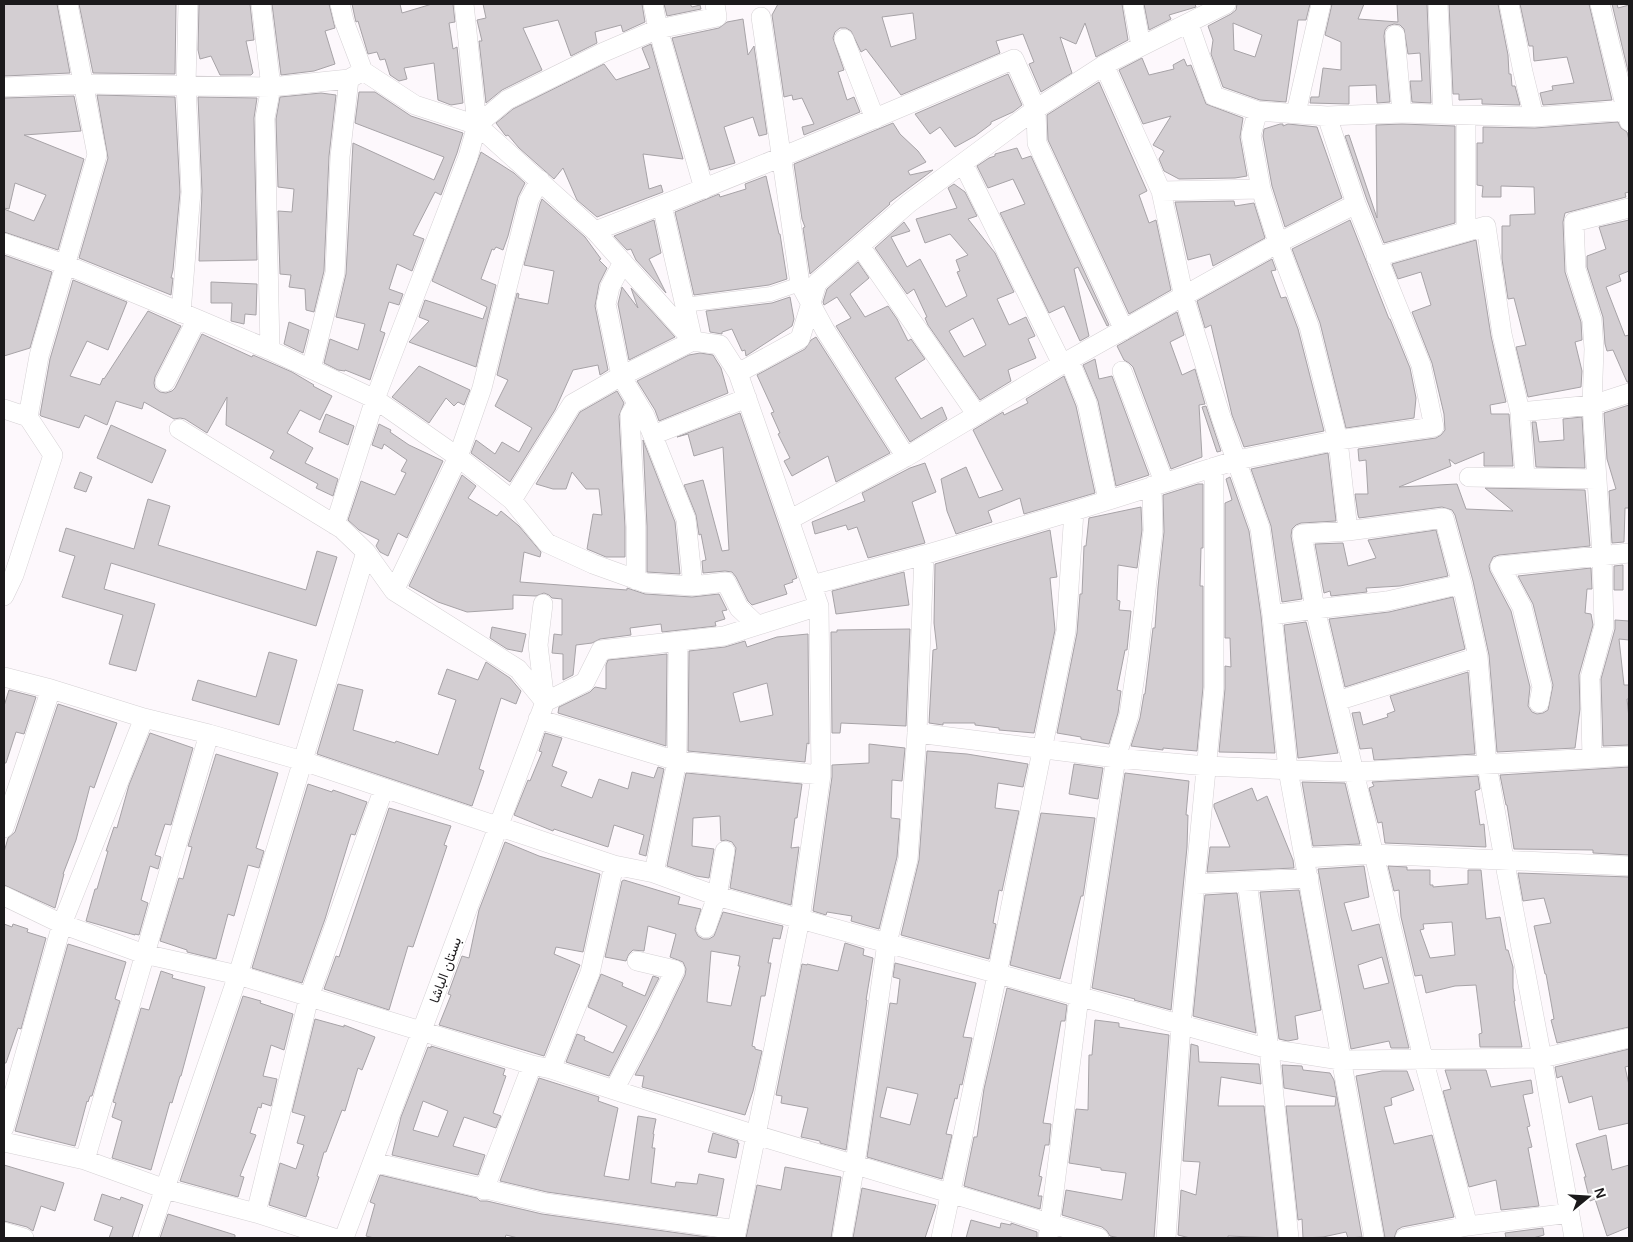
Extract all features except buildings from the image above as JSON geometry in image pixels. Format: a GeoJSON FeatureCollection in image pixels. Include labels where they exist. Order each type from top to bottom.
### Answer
{"type":"FeatureCollection","features":[{"type":"Feature","properties":{"kind":"street"},"geometry":{"type":"LineString","coordinates":[[28,417],[39,356],[97,155],[68,4]]}},
{"type":"Feature","properties":{"kind":"street"},"geometry":{"type":"LineString","coordinates":[[165,382],[189,316],[191,192],[186,85],[188,4]]}},
{"type":"Feature","properties":{"kind":"street"},"geometry":{"type":"LineString","coordinates":[[261,4],[271,86],[265,118],[270,350]]}},
{"type":"Feature","properties":{"kind":"street"},"geometry":{"type":"LineString","coordinates":[[311,369],[336,273],[340,157],[356,75],[340,4]]}},
{"type":"Feature","properties":{"kind":"street"},"geometry":{"type":"LineString","coordinates":[[335,525],[375,399],[468,157],[477,125],[464,4]]}},
{"type":"Feature","properties":{"kind":"street"},"geometry":{"type":"LineString","coordinates":[[653,4],[658,29],[704,189]]}},
{"type":"Feature","properties":{"kind":"street"},"geometry":{"type":"LineString","coordinates":[[477,125],[507,100],[604,52],[658,29],[717,17],[715,4]]}},
{"type":"Feature","properties":{"kind":"street"},"geometry":{"type":"LineString","coordinates":[[1133,4],[1142,46]]}},
{"type":"Feature","properties":{"kind":"street"},"geometry":{"type":"LineString","coordinates":[[738,373],[800,339],[817,283],[909,203],[1036,109],[1104,65],[1226,4]]}},
{"type":"Feature","properties":{"kind":"street"},"geometry":{"type":"LineString","coordinates":[[1296,113],[1321,4]]}},
{"type":"Feature","properties":{"kind":"street"},"geometry":{"type":"LineString","coordinates":[[1438,4],[1443,114]]}},
{"type":"Feature","properties":{"kind":"street"},"geometry":{"type":"LineString","coordinates":[[1509,4],[1534,117]]}},
{"type":"Feature","properties":{"kind":"street"},"geometry":{"type":"LineString","coordinates":[[1189,24],[1214,96],[1258,111],[1328,116],[1402,113],[1534,117],[1628,114],[1600,4]]}},
{"type":"Feature","properties":{"kind":"street"},"geometry":{"type":"LineString","coordinates":[[761,17],[783,156],[800,284],[810,305],[906,457]]}},
{"type":"Feature","properties":{"kind":"street"},"geometry":{"type":"LineString","coordinates":[[1395,35],[1402,113]]}},
{"type":"Feature","properties":{"kind":"street"},"geometry":{"type":"LineString","coordinates":[[844,39],[876,119]]}},
{"type":"Feature","properties":{"kind":"street"},"geometry":{"type":"LineString","coordinates":[[594,231],[704,189],[876,119],[1014,59],[1036,109],[1037,144],[1124,330]]}},
{"type":"Feature","properties":{"kind":"street"},"geometry":{"type":"LineString","coordinates":[[1104,65],[1161,191],[1184,297],[1221,417],[1260,528],[1272,615],[1288,770],[1374,1238]]}},
{"type":"Feature","properties":{"kind":"street"},"geometry":{"type":"LineString","coordinates":[[4,87],[83,84],[271,86],[356,75],[414,105],[477,125],[540,180],[594,231],[693,341]]}},
{"type":"Feature","properties":{"kind":"street"},"geometry":{"type":"LineString","coordinates":[[1258,111],[1251,135],[1261,189],[1278,243],[1309,326],[1338,440],[1348,531]]}},
{"type":"Feature","properties":{"kind":"street"},"geometry":{"type":"LineString","coordinates":[[1466,115],[1466,231]]}},
{"type":"Feature","properties":{"kind":"street"},"geometry":{"type":"LineString","coordinates":[[812,585],[924,555],[1074,511],[1237,460],[1338,440],[1434,427],[1421,365],[1376,258],[1356,204],[1328,116]]}},
{"type":"Feature","properties":{"kind":"street"},"geometry":{"type":"LineString","coordinates":[[963,163],[1087,403],[1108,500]]}},
{"type":"Feature","properties":{"kind":"street"},"geometry":{"type":"LineString","coordinates":[[394,591],[458,457],[482,388],[530,200],[540,180]]}},
{"type":"Feature","properties":{"kind":"street"},"geometry":{"type":"LineString","coordinates":[[1161,191],[1261,189]]}},
{"type":"Feature","properties":{"kind":"street"},"geometry":{"type":"LineString","coordinates":[[789,520],[906,457],[1065,362],[1278,243],[1356,204]]}},
{"type":"Feature","properties":{"kind":"street"},"geometry":{"type":"LineString","coordinates":[[662,205],[693,341]]}},
{"type":"Feature","properties":{"kind":"street"},"geometry":{"type":"LineString","coordinates":[[1592,758],[1590,678],[1604,626],[1602,555],[1592,405],[1594,349],[1592,320],[1576,269],[1574,222],[1629,208]]}},
{"type":"Feature","properties":{"kind":"street"},"geometry":{"type":"LineString","coordinates":[[1376,258],[1486,226],[1502,334],[1520,412],[1525,477]]}},
{"type":"Feature","properties":{"kind":"street"},"geometry":{"type":"LineString","coordinates":[[4,243],[64,264],[270,350],[375,399],[458,457],[512,500],[547,543],[593,564],[646,583],[693,586],[726,582],[740,608],[757,625]]}},
{"type":"Feature","properties":{"kind":"street"},"geometry":{"type":"LineString","coordinates":[[860,246],[977,415]]}},
{"type":"Feature","properties":{"kind":"street"},"geometry":{"type":"LineString","coordinates":[[622,262],[610,287],[606,304],[621,376],[645,416],[686,519],[693,586]]}},
{"type":"Feature","properties":{"kind":"street"},"geometry":{"type":"LineString","coordinates":[[685,305],[771,294],[800,284]]}},
{"type":"Feature","properties":{"kind":"street"},"geometry":{"type":"LineString","coordinates":[[373,1162],[484,1190],[546,1203],[736,1234],[800,919],[821,775],[819,606],[738,373],[720,345],[693,341],[621,376],[572,404],[512,500]]}},
{"type":"Feature","properties":{"kind":"street"},"geometry":{"type":"LineString","coordinates":[[1049,1231],[1079,997],[1116,758],[1129,715],[1138,656],[1158,484],[1122,371]]}},
{"type":"Feature","properties":{"kind":"street"},"geometry":{"type":"LineString","coordinates":[[1520,412],[1592,405],[1629,393]]}},
{"type":"Feature","properties":{"kind":"street"},"geometry":{"type":"LineString","coordinates":[[653,435],[747,398]]}},
{"type":"Feature","properties":{"kind":"street"},"geometry":{"type":"LineString","coordinates":[[636,580],[636,527],[630,415],[637,403]]}},
{"type":"Feature","properties":{"kind":"street"},"geometry":{"type":"LineString","coordinates":[[4,409],[28,417],[53,455],[9,574],[4,596]]}},
{"type":"Feature","properties":{"kind":"street"},"geometry":{"type":"LineString","coordinates":[[179,429],[342,529],[366,552],[394,591],[518,669],[542,711],[677,761],[821,775]]}},
{"type":"Feature","properties":{"kind":"street"},"geometry":{"type":"LineString","coordinates":[[1166,1238],[1182,1026],[1214,688],[1214,466]]}},
{"type":"Feature","properties":{"kind":"street"},"geometry":{"type":"LineString","coordinates":[[1469,477],[1596,479]]}},
{"type":"Feature","properties":{"kind":"street"},"geometry":{"type":"LineString","coordinates":[[941,1238],[998,975],[1066,631],[1074,511]]}},
{"type":"Feature","properties":{"kind":"street"},"geometry":{"type":"LineString","coordinates":[[1468,1226],[1423,1058],[1354,772],[1315,609],[1302,534],[1348,531],[1444,518],[1462,584],[1478,657],[1487,765],[1574,1238]]}},
{"type":"Feature","properties":{"kind":"street"},"geometry":{"type":"LineString","coordinates":[[148,1238],[238,975],[366,552]]}},
{"type":"Feature","properties":{"kind":"street"},"geometry":{"type":"LineString","coordinates":[[1539,702],[1542,687],[1522,607],[1500,566],[1629,553]]}},
{"type":"Feature","properties":{"kind":"street"},"geometry":{"type":"LineString","coordinates":[[842,1238],[855,1164],[887,943],[908,859],[917,733],[924,555]]}},
{"type":"Feature","properties":{"kind":"street"},"geometry":{"type":"LineString","coordinates":[[1272,615],[1387,601],[1462,584]]}},
{"type":"Feature","properties":{"kind":"street"},"geometry":{"type":"LineString","coordinates":[[542,711],[538,645],[543,604]]}},
{"type":"Feature","properties":{"kind":"street"},"geometry":{"type":"LineString","coordinates":[[542,711],[585,682],[601,650],[724,636],[819,606]]}},
{"type":"Feature","properties":{"kind":"street"},"geometry":{"type":"LineString","coordinates":[[654,873],[677,761],[678,641]]}},
{"type":"Feature","properties":{"kind":"street"},"geometry":{"type":"LineString","coordinates":[[1337,701],[1478,657]]}},
{"type":"Feature","properties":{"kind":"street"},"geometry":{"type":"LineString","coordinates":[[4,678],[51,689],[144,718],[209,734],[302,761],[614,865],[654,873],[717,896],[1269,1049],[1340,1060],[1542,1058],[1629,1038]]}},
{"type":"Feature","properties":{"kind":"street"},"geometry":{"type":"LineString","coordinates":[[4,828],[51,689]]}},
{"type":"Feature","properties":{"kind":"street","name":"بستان الباشا"},"geometry":{"type":"LineString","coordinates":[[344,1238],[542,711]]}},
{"type":"Feature","properties":{"kind":"street"},"geometry":{"type":"LineString","coordinates":[[4,1128],[62,924],[144,718]]}},
{"type":"Feature","properties":{"kind":"street"},"geometry":{"type":"LineString","coordinates":[[917,733],[1116,758],[1208,766],[1288,770],[1354,772],[1629,756]]}},
{"type":"Feature","properties":{"kind":"street"},"geometry":{"type":"LineString","coordinates":[[85,1160],[209,734]]}},
{"type":"Feature","properties":{"kind":"street"},"geometry":{"type":"LineString","coordinates":[[256,1213],[308,997],[384,788]]}},
{"type":"Feature","properties":{"kind":"street"},"geometry":{"type":"LineString","coordinates":[[706,928],[717,896],[725,851]]}},
{"type":"Feature","properties":{"kind":"street"},"geometry":{"type":"LineString","coordinates":[[1305,858],[1374,854],[1629,866]]}},
{"type":"Feature","properties":{"kind":"street"},"geometry":{"type":"LineString","coordinates":[[551,1069],[590,973],[614,865]]}},
{"type":"Feature","properties":{"kind":"street"},"geometry":{"type":"LineString","coordinates":[[1196,884],[1309,878]]}},
{"type":"Feature","properties":{"kind":"street"},"geometry":{"type":"LineString","coordinates":[[1247,881],[1269,1049],[1289,1238]]}},
{"type":"Feature","properties":{"kind":"street"},"geometry":{"type":"LineString","coordinates":[[4,896],[62,924],[144,954],[238,975],[532,1065],[551,1069],[756,1135],[951,1194],[1049,1231],[1099,1238]]}},
{"type":"Feature","properties":{"kind":"street"},"geometry":{"type":"LineString","coordinates":[[614,1090],[675,970],[637,961]]}},
{"type":"Feature","properties":{"kind":"street"},"geometry":{"type":"LineString","coordinates":[[484,1190],[532,1065]]}},
{"type":"Feature","properties":{"kind":"street"},"geometry":{"type":"LineString","coordinates":[[4,1142],[85,1160],[165,1189],[256,1213],[334,1238]]}},
{"type":"Feature","properties":{"kind":"street"},"geometry":{"type":"LineString","coordinates":[[1405,1238],[1468,1226],[1570,1213]]}},
{"type":"Feature","properties":{"kind":"street"},"geometry":{"type":"LineString","coordinates":[[4,1232],[24,1238]]}}]}
